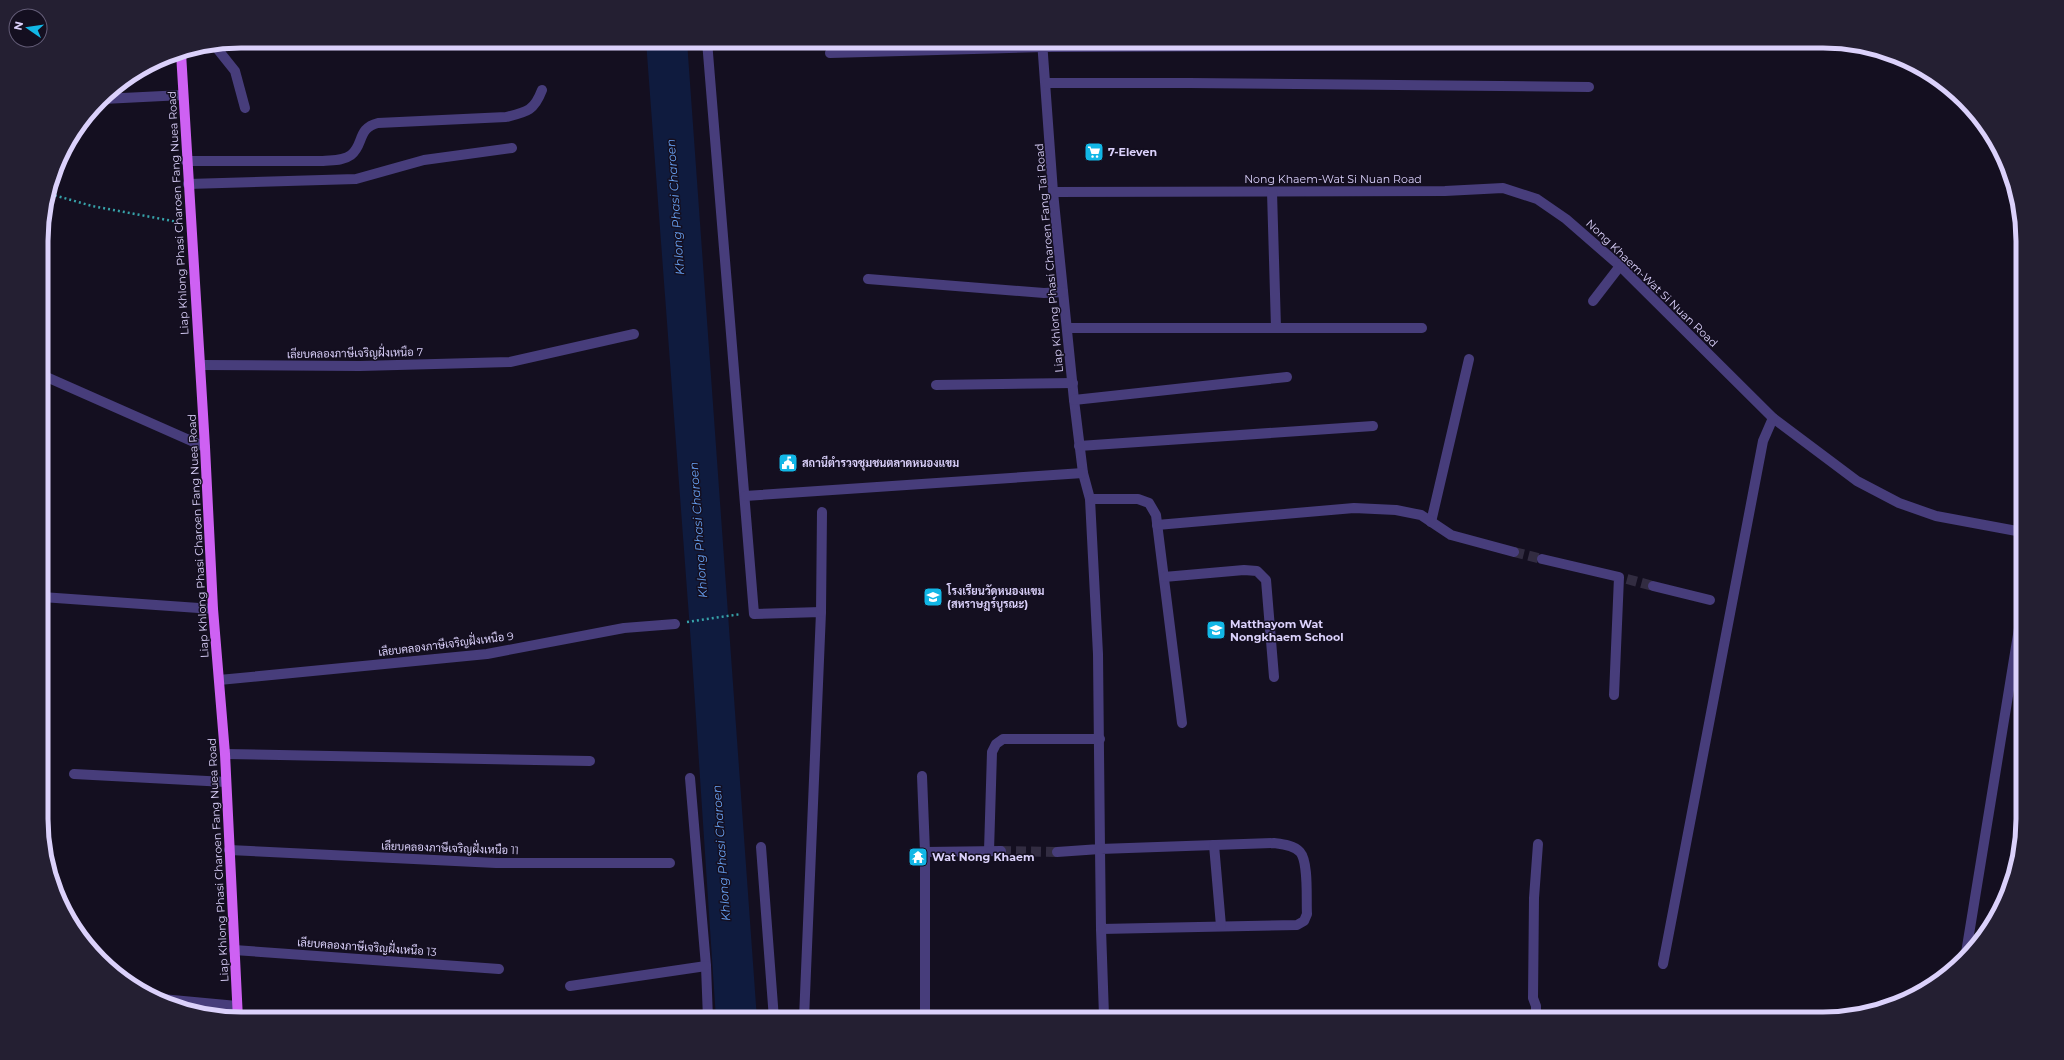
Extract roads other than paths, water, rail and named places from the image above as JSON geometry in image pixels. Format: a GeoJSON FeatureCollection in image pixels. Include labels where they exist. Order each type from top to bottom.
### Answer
{"type":"FeatureCollection","features":[{"type":"Feature","properties":{"kind":"main road","name":"Liap Khlong Phasi Charoen Fang Nuea Road"},"geometry":{"type":"LineString","coordinates":[[181,57],[186,161],[205,447],[213,609],[225,754],[237,1012]]}},
{"type":"Feature","properties":{"kind":"street"},"geometry":{"type":"LineString","coordinates":[[707,48],[754,614],[821,612]]}},
{"type":"Feature","properties":{"kind":"street"},"geometry":{"type":"LineString","coordinates":[[830,53],[948,48]]}},
{"type":"Feature","properties":{"kind":"street","name":"Liap Khlong Phasi Charoen Fang Tai Road"},"geometry":{"type":"LineString","coordinates":[[1043,48],[1053,192],[1074,400],[1082,473],[1090,499],[1098,654],[1101,929],[1104,1012]]}},
{"type":"Feature","properties":{"kind":"street"},"geometry":{"type":"LineString","coordinates":[[219,50],[229,60],[235,71],[245,108]]}},
{"type":"Feature","properties":{"kind":"street"},"geometry":{"type":"LineString","coordinates":[[1046,83],[1588,87]]}},
{"type":"Feature","properties":{"kind":"street"},"geometry":{"type":"LineString","coordinates":[[186,161],[323,161],[344,159],[351,155],[357,147],[363,133],[369,125],[378,123],[506,116],[526,112],[536,104],[542,90]]}},
{"type":"Feature","properties":{"kind":"street"},"geometry":{"type":"LineString","coordinates":[[111,99],[183,95]]}},
{"type":"Feature","properties":{"kind":"street"},"geometry":{"type":"LineString","coordinates":[[188,184],[356,179],[424,160],[512,148]]}},
{"type":"Feature","properties":{"kind":"street","name":"Nong Khaem-Wat Si Nuan Road"},"geometry":{"type":"LineString","coordinates":[[1053,192],[1445,191],[1503,188],[1537,199],[1566,219],[1620,266],[1773,418],[1857,481],[1899,503],[1936,516],[2016,531]]}},
{"type":"Feature","properties":{"kind":"street"},"geometry":{"type":"LineString","coordinates":[[1272,192],[1276,328]]}},
{"type":"Feature","properties":{"kind":"street"},"geometry":{"type":"LineString","coordinates":[[1592,301],[1620,266]]}},
{"type":"Feature","properties":{"kind":"street"},"geometry":{"type":"LineString","coordinates":[[868,279],[1044,293],[1063,292]]}},
{"type":"Feature","properties":{"kind":"street"},"geometry":{"type":"LineString","coordinates":[[1067,328],[1422,328]]}},
{"type":"Feature","properties":{"kind":"street","name":"เลียบคลองภาษีเจริญฝั่งเหนือ 7"},"geometry":{"type":"LineString","coordinates":[[200,365],[360,366],[510,362],[634,334]]}},
{"type":"Feature","properties":{"kind":"street"},"geometry":{"type":"LineString","coordinates":[[1431,522],[1469,359]]}},
{"type":"Feature","properties":{"kind":"street"},"geometry":{"type":"LineString","coordinates":[[48,378],[205,447]]}},
{"type":"Feature","properties":{"kind":"street"},"geometry":{"type":"LineString","coordinates":[[1074,400],[1287,378]]}},
{"type":"Feature","properties":{"kind":"street"},"geometry":{"type":"LineString","coordinates":[[936,385],[1073,383]]}},
{"type":"Feature","properties":{"kind":"street"},"geometry":{"type":"LineString","coordinates":[[1664,964],[1764,441],[1773,418]]}},
{"type":"Feature","properties":{"kind":"street"},"geometry":{"type":"LineString","coordinates":[[1079,446],[1373,426]]}},
{"type":"Feature","properties":{"kind":"street"},"geometry":{"type":"LineString","coordinates":[[745,496],[1082,473]]}},
{"type":"Feature","properties":{"kind":"street"},"geometry":{"type":"LineString","coordinates":[[1090,499],[1138,499],[1149,503],[1156,515],[1182,723]]}},
{"type":"Feature","properties":{"kind":"street"},"geometry":{"type":"LineString","coordinates":[[1157,525],[1354,508],[1396,510],[1421,515],[1451,535],[1514,552]]}},
{"type":"Feature","properties":{"kind":"street"},"geometry":{"type":"LineString","coordinates":[[804,1012],[821,612],[822,512]]}},
{"type":"Feature","properties":{"kind":"street"},"geometry":{"type":"LineString","coordinates":[[1542,559],[1623,578],[1614,695]]}},
{"type":"Feature","properties":{"kind":"street"},"geometry":{"type":"LineString","coordinates":[[1164,577],[1257,571],[1266,580],[1274,677]]}},
{"type":"Feature","properties":{"kind":"street"},"geometry":{"type":"LineString","coordinates":[[1653,586],[1710,600]]}},
{"type":"Feature","properties":{"kind":"street"},"geometry":{"type":"LineString","coordinates":[[48,597],[213,609]]}},
{"type":"Feature","properties":{"kind":"street","name":"เลียบคลองภาษีเจริญฝั่งเหนือ 9"},"geometry":{"type":"LineString","coordinates":[[219,680],[487,654],[624,628],[675,624]]}},
{"type":"Feature","properties":{"kind":"street"},"geometry":{"type":"LineString","coordinates":[[1967,947],[2016,647]]}},
{"type":"Feature","properties":{"kind":"street"},"geometry":{"type":"LineString","coordinates":[[989,851],[992,752],[996,744],[1003,739],[1100,739]]}},
{"type":"Feature","properties":{"kind":"street"},"geometry":{"type":"LineString","coordinates":[[225,754],[590,761]]}},
{"type":"Feature","properties":{"kind":"street"},"geometry":{"type":"LineString","coordinates":[[74,774],[226,782]]}},
{"type":"Feature","properties":{"kind":"street"},"geometry":{"type":"LineString","coordinates":[[922,776],[925,1012]]}},
{"type":"Feature","properties":{"kind":"street"},"geometry":{"type":"LineString","coordinates":[[690,778],[706,966],[708,1012]]}},
{"type":"Feature","properties":{"kind":"street"},"geometry":{"type":"LineString","coordinates":[[1057,852],[1100,849],[1274,843],[1285,845],[1300,851],[1305,860],[1307,914],[1304,921],[1297,925],[1101,929]]}},
{"type":"Feature","properties":{"kind":"street"},"geometry":{"type":"LineString","coordinates":[[1535,1012],[1533,998],[1534,898],[1538,844]]}},
{"type":"Feature","properties":{"kind":"street"},"geometry":{"type":"LineString","coordinates":[[1214,845],[1221,926]]}},
{"type":"Feature","properties":{"kind":"street"},"geometry":{"type":"LineString","coordinates":[[761,847],[773,1012]]}},
{"type":"Feature","properties":{"kind":"street","name":"เลียบคลองภาษีเจริญฝั่งเหนือ 11"},"geometry":{"type":"LineString","coordinates":[[229,850],[496,863],[670,863]]}},
{"type":"Feature","properties":{"kind":"street"},"geometry":{"type":"LineString","coordinates":[[924,852],[1001,851]]}},
{"type":"Feature","properties":{"kind":"street","name":"เลียบคลองภาษีเจริญฝั่งเหนือ 13"},"geometry":{"type":"LineString","coordinates":[[234,950],[499,969]]}},
{"type":"Feature","properties":{"kind":"street"},"geometry":{"type":"LineString","coordinates":[[570,986],[706,966]]}},
{"type":"Feature","properties":{"kind":"street"},"geometry":{"type":"LineString","coordinates":[[175,1000],[237,1006]]}},
{"type":"Feature","properties":{"kind":"water","name":"Khlong Phasi Charoen"},"geometry":{"type":"Polygon","coordinates":[[[647,48],[688,48],[756,1012],[716,1012],[692,657],[647,48]]]}},
{"type":"Feature","properties":{"kind":"tunnel"},"geometry":{"type":"LineString","coordinates":[[1514,552],[1542,559]]}},
{"type":"Feature","properties":{"kind":"tunnel"},"geometry":{"type":"LineString","coordinates":[[1627,579],[1653,586]]}},
{"type":"Feature","properties":{"kind":"tunnel"},"geometry":{"type":"LineString","coordinates":[[1001,851],[1057,852]]}},
{"type":"Feature","properties":{"kind":"place","name":"7-Eleven"},"geometry":{"type":"Point","coordinates":[1094,152]}},
{"type":"Feature","properties":{"kind":"place","name":"สถานีตำรวจชุมชนตลาดหนองแขม"},"geometry":{"type":"Point","coordinates":[788,463]}},
{"type":"Feature","properties":{"kind":"place","name":"โรงเรียนวัดหนองแขม (สหราษฎร์บูรณะ)"},"geometry":{"type":"Point","coordinates":[933,597]}},
{"type":"Feature","properties":{"kind":"place","name":"Matthayom Wat Nongkhaem School"},"geometry":{"type":"Point","coordinates":[1216,630]}},
{"type":"Feature","properties":{"kind":"place","name":"Wat Nong Khaem"},"geometry":{"type":"Point","coordinates":[918,857]}}]}
